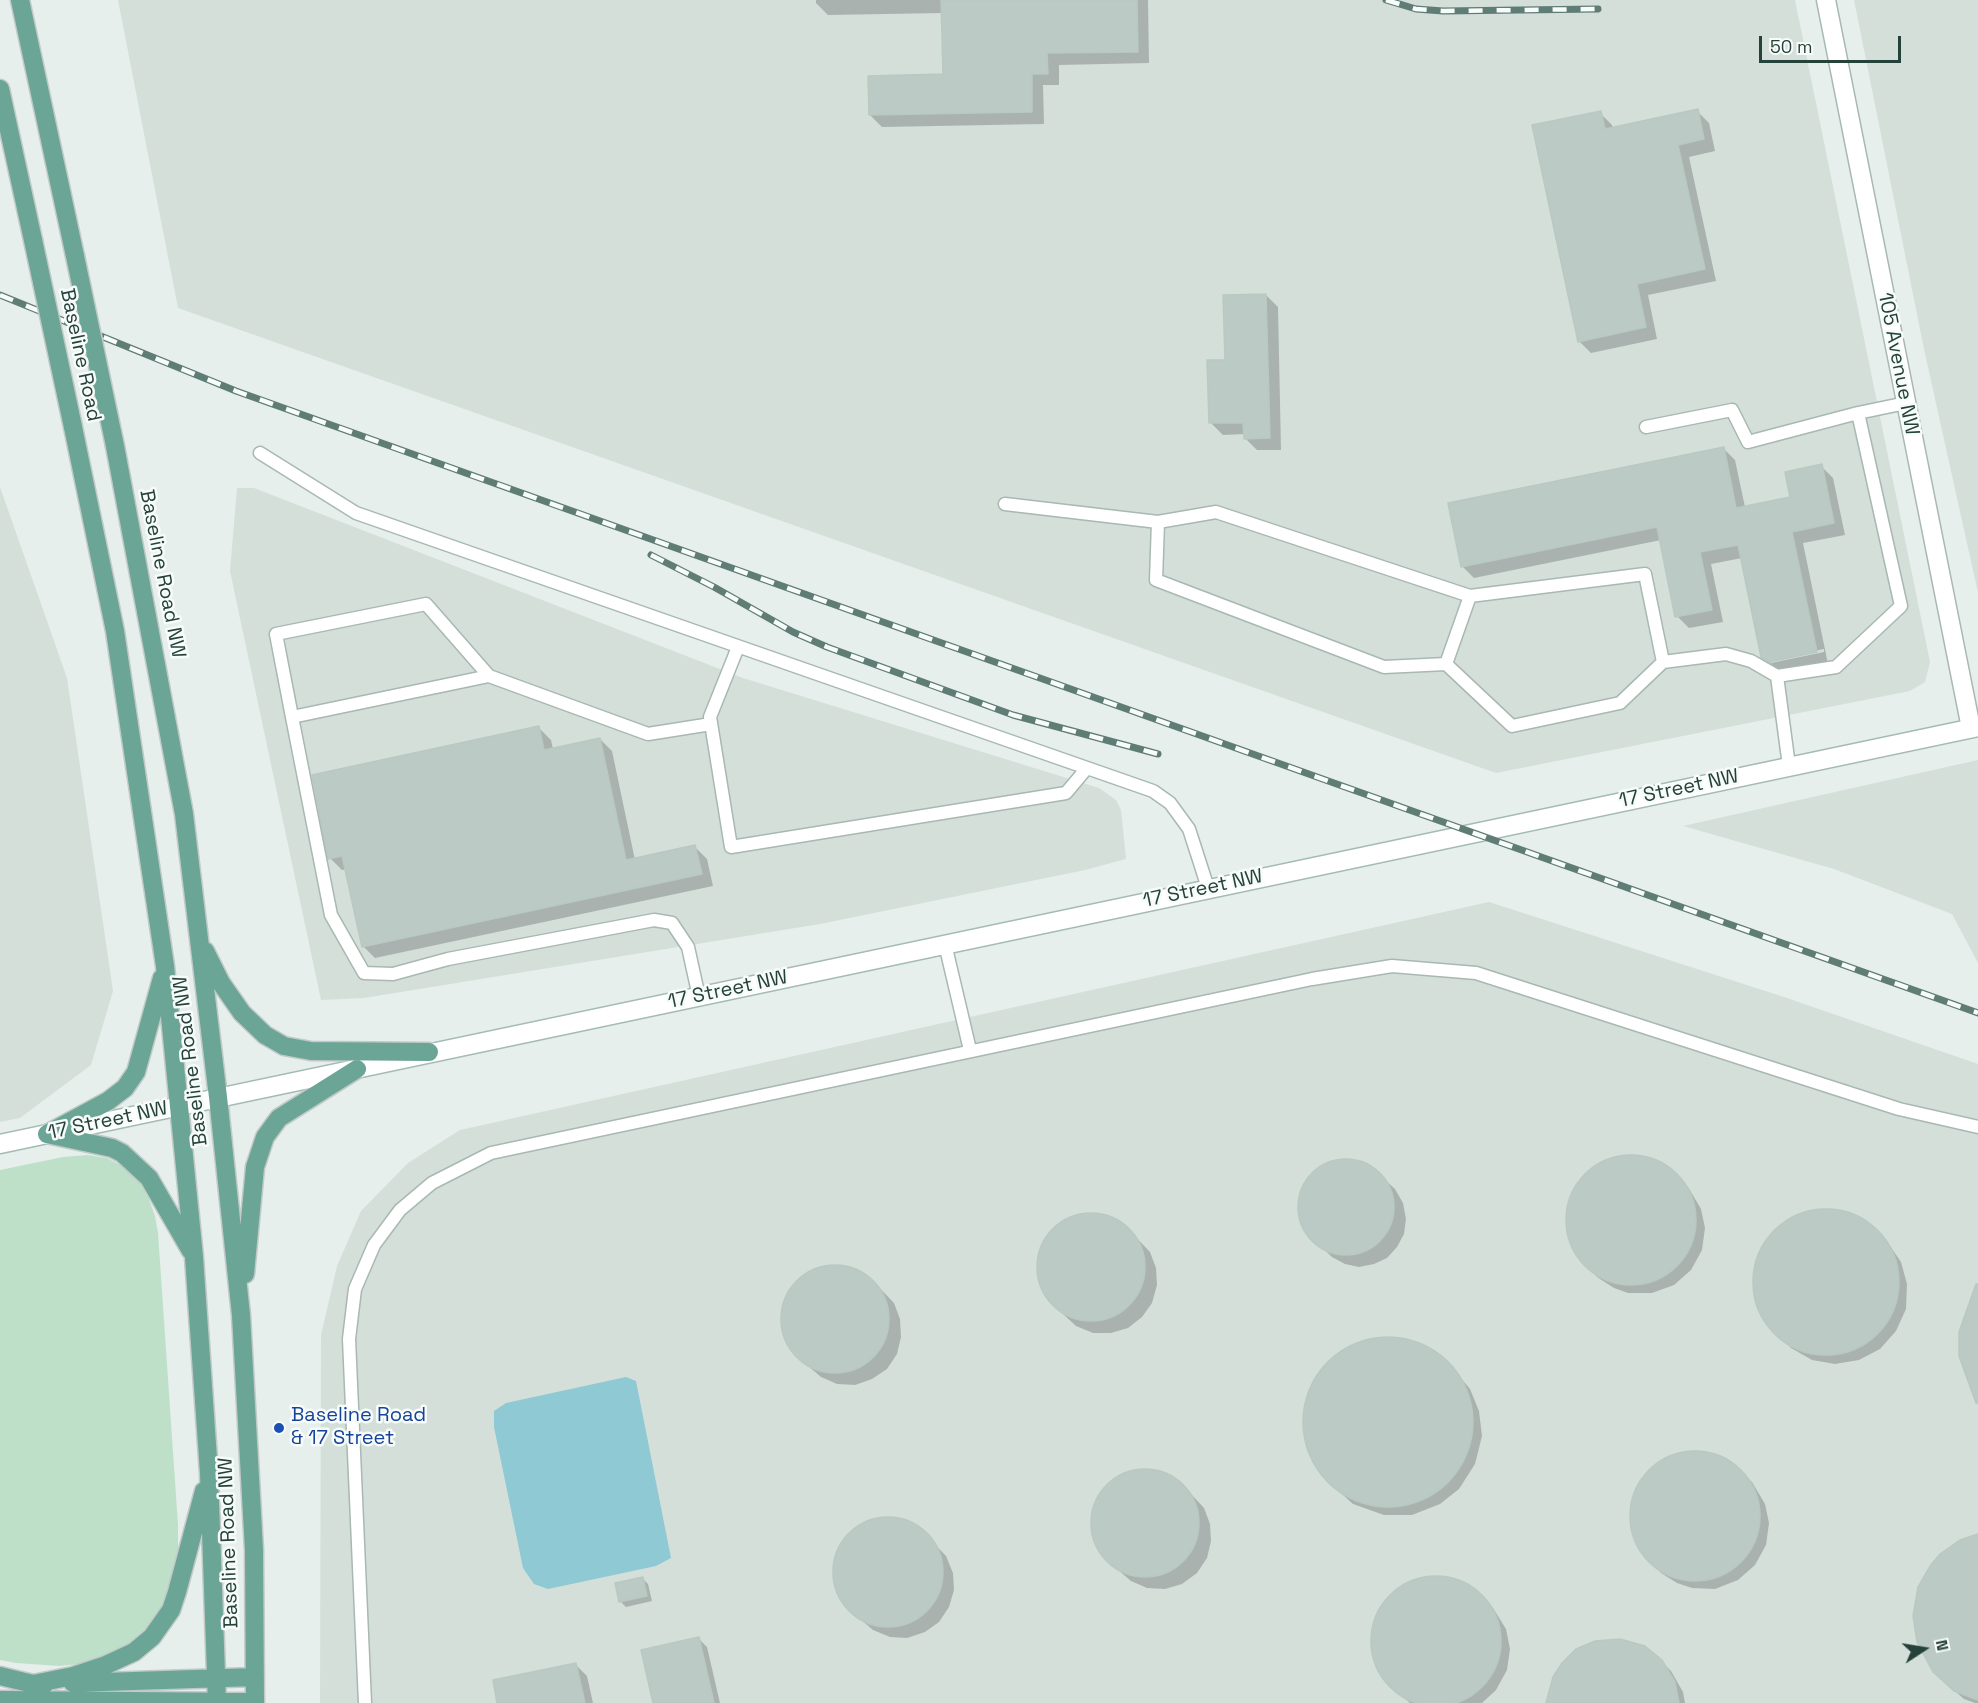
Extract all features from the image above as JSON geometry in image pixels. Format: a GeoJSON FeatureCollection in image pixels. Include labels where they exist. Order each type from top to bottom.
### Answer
{"type":"FeatureCollection","features":[{"type":"Feature","properties":{"kind":"main road","name":"Baseline Road"},"geometry":{"type":"LineString","coordinates":[[20,0],[115,446]]}},
{"type":"Feature","properties":{"kind":"main road","name":"105 Avenue NW"},"geometry":{"type":"LineString","coordinates":[[1826,0],[1906,403],[1974,727]]}},
{"type":"Feature","properties":{"kind":"main road","name":"Baseline Road"},"geometry":{"type":"LineString","coordinates":[[0,89],[115,631]]}},
{"type":"Feature","properties":{"kind":"main road","name":"Baseline Road NW"},"geometry":{"type":"LineString","coordinates":[[115,446],[184,814],[218,1097],[241,1315],[254,1550],[255,1677]]}},
{"type":"Feature","properties":{"kind":"main road","name":"Baseline Road NW"},"geometry":{"type":"LineString","coordinates":[[115,631],[165,966],[180,1106],[194,1257],[209,1473],[217,1677]]}},
{"type":"Feature","properties":{"kind":"main road","name":"17 Street NW"},"geometry":{"type":"LineString","coordinates":[[0,1144],[1974,727]]}},
{"type":"Feature","properties":{"kind":"main road"},"geometry":{"type":"LineString","coordinates":[[199,941],[221,983],[242,1013],[265,1035],[284,1046],[311,1051],[429,1052]]}},
{"type":"Feature","properties":{"kind":"main road"},"geometry":{"type":"LineString","coordinates":[[47,1134],[108,1101],[125,1088],[136,1072],[165,966]]}},
{"type":"Feature","properties":{"kind":"main road"},"geometry":{"type":"LineString","coordinates":[[241,1315],[255,1167],[266,1137],[279,1118],[357,1069]]}},
{"type":"Feature","properties":{"kind":"main road"},"geometry":{"type":"LineString","coordinates":[[47,1134],[122,1153],[149,1178],[194,1257]]}},
{"type":"Feature","properties":{"kind":"main road"},"geometry":{"type":"LineString","coordinates":[[33,1684],[73,1676],[106,1665],[134,1652],[159,1629],[171,1610],[177,1592],[209,1473]]}},
{"type":"Feature","properties":{"kind":"main road"},"geometry":{"type":"LineString","coordinates":[[0,1676],[33,1684],[255,1677],[255,1702],[0,1700]]}},
{"type":"Feature","properties":{"kind":"main road"},"geometry":{"type":"LineString","coordinates":[[217,1677],[217,1702]]}},
{"type":"Feature","properties":{"kind":"lane"},"geometry":{"type":"LineString","coordinates":[[1646,427],[1732,410],[1748,442],[1906,403]]}},
{"type":"Feature","properties":{"kind":"lane"},"geometry":{"type":"LineString","coordinates":[[1158,522],[1156,580],[1384,667],[1446,664],[1512,726],[1620,704],[1663,662],[1726,654],[1751,661],[1777,676],[1836,667],[1901,606],[1858,413]]}},
{"type":"Feature","properties":{"kind":"lane"},"geometry":{"type":"LineString","coordinates":[[260,453],[356,513],[1153,791],[1170,803],[1190,830],[1208,888]]}},
{"type":"Feature","properties":{"kind":"lane"},"geometry":{"type":"LineString","coordinates":[[1005,504],[1158,522],[1216,512],[1470,596],[1645,574],[1663,662]]}},
{"type":"Feature","properties":{"kind":"lane"},"geometry":{"type":"LineString","coordinates":[[1446,664],[1470,596]]}},
{"type":"Feature","properties":{"kind":"lane"},"geometry":{"type":"LineString","coordinates":[[699,997],[688,947],[672,923],[654,920],[448,959],[393,974],[364,973],[331,915],[276,634],[426,604],[489,676],[648,734],[711,724]]}},
{"type":"Feature","properties":{"kind":"lane"},"geometry":{"type":"LineString","coordinates":[[738,646],[710,717],[731,847],[1066,793],[1087,768]]}},
{"type":"Feature","properties":{"kind":"lane"},"geometry":{"type":"LineString","coordinates":[[292,717],[489,676]]}},
{"type":"Feature","properties":{"kind":"lane"},"geometry":{"type":"LineString","coordinates":[[1777,676],[1789,766]]}},
{"type":"Feature","properties":{"kind":"lane"},"geometry":{"type":"LineString","coordinates":[[945,944],[970,1050]]}},
{"type":"Feature","properties":{"kind":"lane"},"geometry":{"type":"LineString","coordinates":[[365,1703],[349,1339],[355,1289],[374,1245],[400,1210],[432,1183],[491,1153],[1312,979],[1392,966],[1476,973],[1899,1109],[1978,1127]]}},
{"type":"Feature","properties":{"kind":"shaded area"},"geometry":{"type":"Polygon","coordinates":[[[118,0],[1795,0],[1930,662],[1925,682],[1910,691],[1496,773],[178,308],[118,0]]]}},
{"type":"Feature","properties":{"kind":"shaded area"},"geometry":{"type":"Polygon","coordinates":[[[1854,0],[1978,0],[1978,593],[1924,349],[1854,0]]]}},
{"type":"Feature","properties":{"kind":"shaded area"},"geometry":{"type":"Polygon","coordinates":[[[0,487],[67,678],[113,991],[91,1065],[20,1118],[0,1122],[0,487]]]}},
{"type":"Feature","properties":{"kind":"shaded area"},"geometry":{"type":"Polygon","coordinates":[[[237,488],[254,488],[743,678],[1099,788],[1116,800],[1121,810],[1126,859],[1085,870],[820,924],[364,998],[321,1000],[230,571],[237,488]]]}},
{"type":"Feature","properties":{"kind":"shaded area"},"geometry":{"type":"Polygon","coordinates":[[[1978,760],[1978,963],[1952,914],[1834,869],[1683,826],[1978,760]]]}},
{"type":"Feature","properties":{"kind":"shaded area"},"geometry":{"type":"Polygon","coordinates":[[[1489,902],[1784,997],[1978,1064],[1978,1703],[320,1703],[321,1335],[337,1266],[361,1211],[408,1163],[460,1130],[1489,902]]]}},
{"type":"Feature","properties":{"kind":"green space"},"geometry":{"type":"Polygon","coordinates":[[[87,1155],[107,1158],[120,1165],[138,1180],[155,1216],[178,1525],[178,1558],[167,1604],[153,1624],[126,1648],[106,1657],[79,1664],[59,1666],[16,1663],[0,1660],[0,1170],[63,1157],[87,1155]]]}},
{"type":"Feature","properties":{"kind":"water"},"geometry":{"type":"Polygon","coordinates":[[[626,1377],[636,1381],[671,1558],[656,1566],[548,1589],[534,1584],[523,1568],[494,1427],[494,1411],[506,1403],[626,1377]]]}},
{"type":"Feature","properties":{"kind":"building"},"geometry":{"type":"Polygon","coordinates":[[[941,0],[1137,0],[1138,52],[1047,53],[1048,74],[1032,74],[1032,112],[869,115],[868,76],[943,74],[941,0]]]}},
{"type":"Feature","properties":{"kind":"building"},"geometry":{"type":"Polygon","coordinates":[[[1698,109],[1704,139],[1678,145],[1705,269],[1637,284],[1646,327],[1578,342],[1532,125],[1601,111],[1605,129],[1698,109]]]}},
{"type":"Feature","properties":{"kind":"building"},"geometry":{"type":"Polygon","coordinates":[[[1266,294],[1270,438],[1244,439],[1243,423],[1209,423],[1207,360],[1225,360],[1223,295],[1266,294]]]}},
{"type":"Feature","properties":{"kind":"building"},"geometry":{"type":"Polygon","coordinates":[[[1724,447],[1736,508],[1790,497],[1785,472],[1822,464],[1834,523],[1792,532],[1817,652],[1769,662],[1761,657],[1738,545],[1700,552],[1712,610],[1675,617],[1657,527],[1461,567],[1448,503],[1724,447]]]}},
{"type":"Feature","properties":{"kind":"building"},"geometry":{"type":"Polygon","coordinates":[[[539,726],[544,750],[600,738],[626,860],[695,845],[702,874],[362,947],[342,856],[328,859],[312,775],[539,726]]]}},
{"type":"Feature","properties":{"kind":"building"},"geometry":{"type":"Polygon","coordinates":[[[1631,1155],[1656,1160],[1677,1174],[1691,1195],[1696,1220],[1691,1245],[1677,1266],[1656,1280],[1631,1285],[1606,1280],[1585,1266],[1571,1245],[1566,1220],[1571,1195],[1585,1174],[1606,1160],[1631,1155]]]}},
{"type":"Feature","properties":{"kind":"building"},"geometry":{"type":"Polygon","coordinates":[[[1346,1159],[1364,1163],[1380,1173],[1390,1189],[1394,1207],[1390,1225],[1380,1241],[1364,1251],[1346,1255],[1328,1251],[1312,1241],[1302,1225],[1298,1207],[1302,1189],[1312,1173],[1328,1163],[1346,1159]]]}},
{"type":"Feature","properties":{"kind":"building"},"geometry":{"type":"Polygon","coordinates":[[[1826,1209],[1854,1215],[1878,1230],[1893,1254],[1899,1282],[1893,1310],[1878,1334],[1854,1349],[1826,1355],[1798,1349],[1774,1334],[1759,1310],[1753,1282],[1759,1254],[1774,1230],[1798,1215],[1826,1209]]]}},
{"type":"Feature","properties":{"kind":"building"},"geometry":{"type":"Polygon","coordinates":[[[1091,1213],[1112,1217],[1130,1228],[1141,1246],[1145,1267],[1141,1288],[1130,1306],[1112,1317],[1091,1321],[1070,1317],[1052,1306],[1041,1288],[1037,1267],[1041,1246],[1052,1228],[1070,1217],[1091,1213]]]}},
{"type":"Feature","properties":{"kind":"building"},"geometry":{"type":"Polygon","coordinates":[[[835,1265],[856,1269],[873,1281],[885,1298],[889,1319],[885,1340],[873,1357],[856,1369],[835,1373],[814,1369],[797,1357],[785,1340],[781,1319],[785,1298],[797,1281],[814,1269],[835,1265]]]}},
{"type":"Feature","properties":{"kind":"building"},"geometry":{"type":"Polygon","coordinates":[[[1976,1284],[1978,1284],[1978,1403],[1976,1403],[1959,1356],[1959,1332],[1976,1284]]]}},
{"type":"Feature","properties":{"kind":"building"},"geometry":{"type":"Polygon","coordinates":[[[1388,1337],[1405,1338],[1421,1343],[1448,1362],[1467,1389],[1472,1405],[1472,1439],[1467,1455],[1448,1482],[1421,1501],[1405,1506],[1388,1507],[1371,1506],[1355,1501],[1328,1482],[1309,1455],[1304,1439],[1303,1422],[1304,1405],[1309,1389],[1328,1362],[1355,1343],[1371,1338],[1388,1337]]]}},
{"type":"Feature","properties":{"kind":"building"},"geometry":{"type":"Polygon","coordinates":[[[1695,1451],[1720,1456],[1741,1470],[1755,1491],[1760,1516],[1755,1541],[1741,1562],[1720,1576],[1695,1581],[1670,1576],[1649,1562],[1635,1541],[1630,1516],[1635,1491],[1649,1470],[1670,1456],[1695,1451]]]}},
{"type":"Feature","properties":{"kind":"building"},"geometry":{"type":"Polygon","coordinates":[[[1145,1469],[1166,1473],[1184,1484],[1195,1502],[1199,1523],[1195,1544],[1184,1562],[1166,1573],[1145,1577],[1124,1573],[1106,1562],[1095,1544],[1091,1523],[1095,1502],[1106,1484],[1124,1473],[1145,1469]]]}},
{"type":"Feature","properties":{"kind":"building"},"geometry":{"type":"Polygon","coordinates":[[[888,1517],[909,1522],[927,1533],[938,1551],[943,1572],[938,1593],[927,1611],[909,1622],[888,1627],[867,1622],[849,1611],[838,1593],[833,1572],[838,1551],[849,1533],[867,1522],[888,1517]]]}},
{"type":"Feature","properties":{"kind":"building"},"geometry":{"type":"Polygon","coordinates":[[[1978,1534],[1978,1700],[1954,1691],[1933,1672],[1917,1642],[1913,1616],[1918,1587],[1930,1566],[1940,1554],[1960,1540],[1978,1534]]]}},
{"type":"Feature","properties":{"kind":"building"},"geometry":{"type":"Polygon","coordinates":[[[1436,1576],[1461,1581],[1482,1595],[1496,1616],[1501,1641],[1496,1666],[1482,1687],[1461,1701],[1436,1706],[1411,1701],[1390,1687],[1376,1666],[1371,1641],[1376,1616],[1390,1595],[1411,1581],[1436,1576]]]}},
{"type":"Feature","properties":{"kind":"building"},"geometry":{"type":"Polygon","coordinates":[[[643,1577],[647,1596],[619,1602],[615,1583],[643,1577]]]}},
{"type":"Feature","properties":{"kind":"building"},"geometry":{"type":"Polygon","coordinates":[[[699,1637],[714,1703],[653,1703],[641,1650],[699,1637]]]}},
{"type":"Feature","properties":{"kind":"building"},"geometry":{"type":"Polygon","coordinates":[[[1620,1639],[1645,1646],[1662,1660],[1675,1682],[1679,1703],[1546,1703],[1553,1677],[1562,1663],[1576,1649],[1595,1641],[1620,1639]]]}},
{"type":"Feature","properties":{"kind":"building"},"geometry":{"type":"Polygon","coordinates":[[[576,1663],[585,1703],[497,1703],[493,1680],[576,1663]]]}},
{"type":"Feature","properties":{"kind":"railway"},"geometry":{"type":"LineString","coordinates":[[1386,0],[1416,9],[1443,11],[1598,9]]}},
{"type":"Feature","properties":{"kind":"railway"},"geometry":{"type":"LineString","coordinates":[[0,295],[236,391],[1978,1013]]}},
{"type":"Feature","properties":{"kind":"railway"},"geometry":{"type":"LineString","coordinates":[[651,555],[714,587],[793,632],[827,647],[1013,715],[1158,754]]}},
{"type":"Feature","properties":{"kind":"place","name":"Baseline Road & 17 Street"},"geometry":{"type":"Point","coordinates":[279,1428]}}]}
